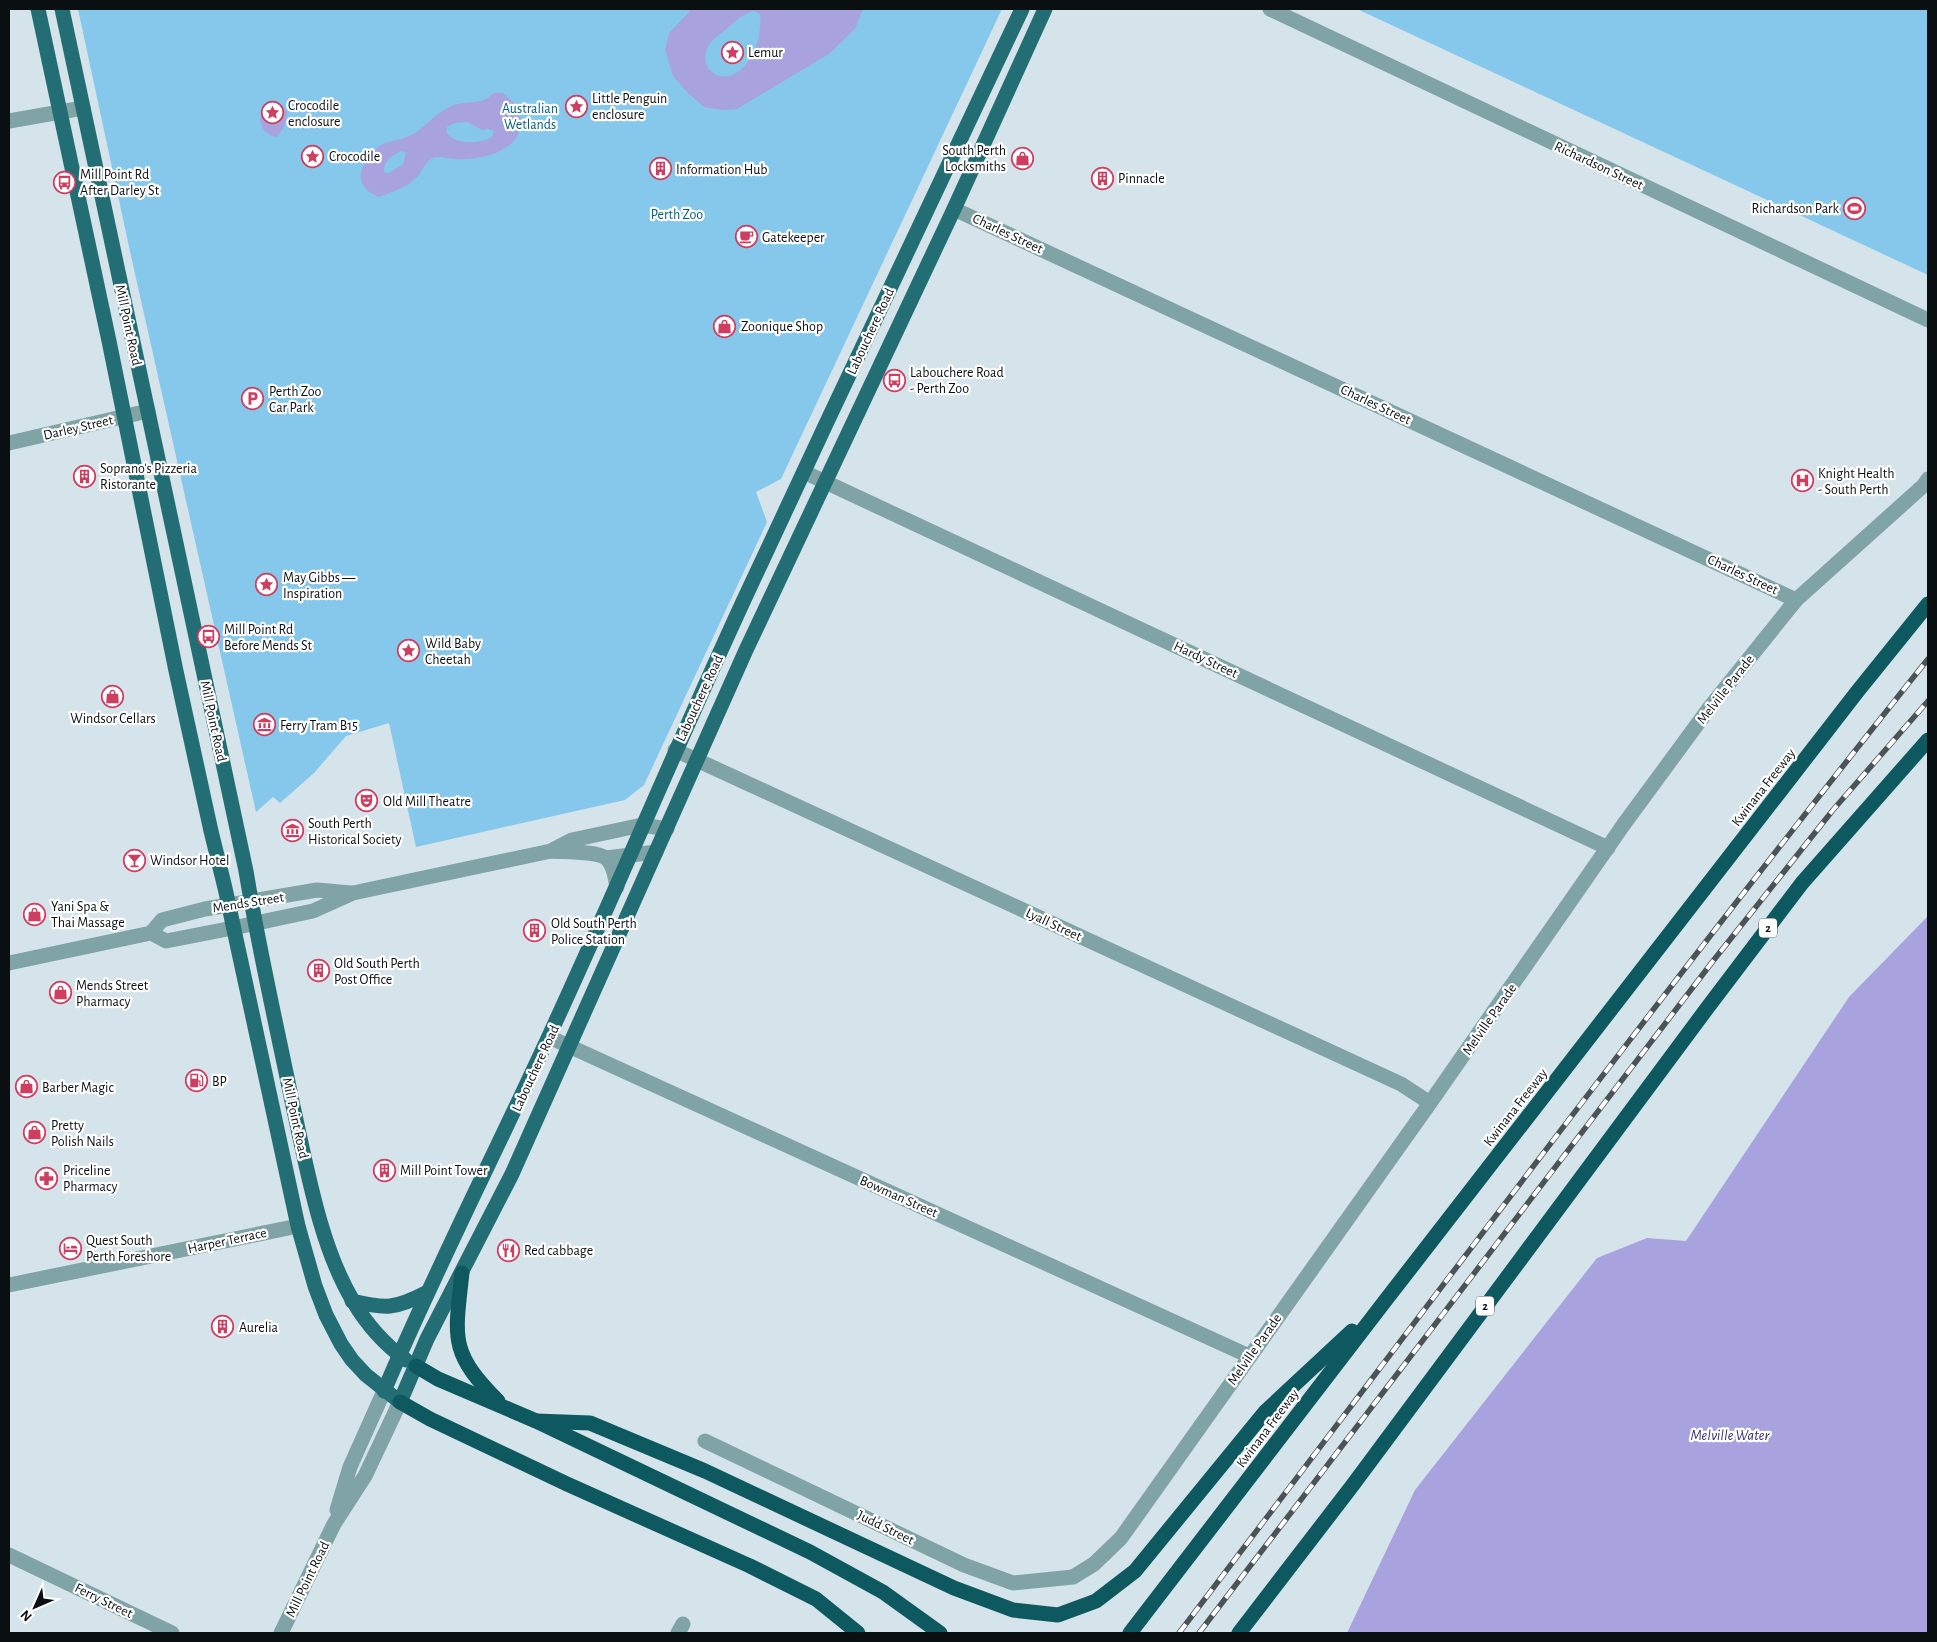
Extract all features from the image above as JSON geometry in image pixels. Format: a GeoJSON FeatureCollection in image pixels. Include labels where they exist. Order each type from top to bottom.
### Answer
{"type":"FeatureCollection","features":[{"type":"Feature","properties":{"kind":"highway","name":"Kwinana Freeway"},"geometry":{"type":"LineString","coordinates":[[1130,1633],[1384,1301],[1851,700],[1928,604]]}},
{"type":"Feature","properties":{"kind":"highway","name":"2"},"geometry":{"type":"LineString","coordinates":[[1239,1633],[1358,1478],[1802,883],[1928,740]]}},
{"type":"Feature","properties":{"kind":"highway"},"geometry":{"type":"LineString","coordinates":[[462,1273],[457,1323],[459,1347],[468,1368],[480,1383],[505,1407]]}},
{"type":"Feature","properties":{"kind":"highway"},"geometry":{"type":"LineString","coordinates":[[536,1421],[590,1423],[705,1471],[954,1588],[1013,1610],[1058,1615],[1096,1601],[1135,1570],[1265,1412],[1384,1301]]}},
{"type":"Feature","properties":{"kind":"highway"},"geometry":{"type":"LineString","coordinates":[[416,1366],[810,1552],[882,1592],[940,1633]]}},
{"type":"Feature","properties":{"kind":"highway"},"geometry":{"type":"LineString","coordinates":[[400,1402],[430,1419],[559,1480],[750,1566],[816,1599],[858,1633]]}},
{"type":"Feature","properties":{"kind":"main road","name":"Mill Point Road"},"geometry":{"type":"LineString","coordinates":[[38,9],[176,672],[229,905],[298,1226],[315,1286],[326,1315],[352,1360],[384,1390],[400,1402],[416,1366],[379,1338],[352,1301],[342,1281],[324,1234],[306,1164],[62,9]]}},
{"type":"Feature","properties":{"kind":"main road","name":"Labouchere Road"},"geometry":{"type":"LineString","coordinates":[[384,1390],[426,1293],[491,1162],[549,1037],[617,887],[642,825],[804,472],[1022,9]]}},
{"type":"Feature","properties":{"kind":"main road","name":"Labouchere Road"},"geometry":{"type":"LineString","coordinates":[[416,1366],[427,1339],[512,1174],[746,650],[954,209],[1045,9]]}},
{"type":"Feature","properties":{"kind":"main road"},"geometry":{"type":"LineString","coordinates":[[352,1301],[378,1307],[395,1306],[409,1302],[426,1293]]}},
{"type":"Feature","properties":{"kind":"street","name":"Richardson Street"},"geometry":{"type":"LineString","coordinates":[[1270,9],[1928,320]]}},
{"type":"Feature","properties":{"kind":"street"},"geometry":{"type":"LineString","coordinates":[[9,121],[83,108]]}},
{"type":"Feature","properties":{"kind":"street","name":"Charles Street"},"geometry":{"type":"LineString","coordinates":[[954,209],[1796,600]]}},
{"type":"Feature","properties":{"kind":"street","name":"Darley Street"},"geometry":{"type":"LineString","coordinates":[[9,443],[148,411]]}},
{"type":"Feature","properties":{"kind":"street","name":"Hardy Street"},"geometry":{"type":"LineString","coordinates":[[804,472],[1608,848]]}},
{"type":"Feature","properties":{"kind":"street","name":"Melville Parade"},"geometry":{"type":"LineString","coordinates":[[1073,1577],[1094,1564],[1121,1538],[1430,1103],[1608,848],[1710,707],[1796,600],[1923,486],[1928,479]]}},
{"type":"Feature","properties":{"kind":"street","name":"Lyall Street"},"geometry":{"type":"LineString","coordinates":[[676,750],[1401,1084],[1430,1103]]}},
{"type":"Feature","properties":{"kind":"street","name":"Mends Street"},"geometry":{"type":"LineString","coordinates":[[551,851],[572,840],[642,825],[667,829]]}},
{"type":"Feature","properties":{"kind":"street","name":"Mends Street"},"geometry":{"type":"LineString","coordinates":[[151,933],[166,941],[255,924],[313,911],[353,893],[551,851],[595,853],[606,858],[656,852]]}},
{"type":"Feature","properties":{"kind":"street"},"geometry":{"type":"LineString","coordinates":[[606,858],[613,869],[617,887]]}},
{"type":"Feature","properties":{"kind":"street","name":"Mends Street"},"geometry":{"type":"LineString","coordinates":[[9,963],[151,933],[162,920],[205,909],[317,890],[353,893]]}},
{"type":"Feature","properties":{"kind":"street","name":"Bowman Street"},"geometry":{"type":"LineString","coordinates":[[549,1037],[1249,1356]]}},
{"type":"Feature","properties":{"kind":"street","name":"Harper Terrace"},"geometry":{"type":"LineString","coordinates":[[9,1285],[298,1226]]}},
{"type":"Feature","properties":{"kind":"street","name":"Mill Point Road"},"geometry":{"type":"LineString","coordinates":[[334,1524],[350,1467],[384,1390]]}},
{"type":"Feature","properties":{"kind":"street","name":"Mill Point Road"},"geometry":{"type":"LineString","coordinates":[[281,1633],[334,1524],[365,1476],[400,1402]]}},
{"type":"Feature","properties":{"kind":"street","name":"Judd Street"},"geometry":{"type":"LineString","coordinates":[[705,1441],[964,1565],[1013,1583],[1073,1577]]}},
{"type":"Feature","properties":{"kind":"street","name":"Ferry Street"},"geometry":{"type":"LineString","coordinates":[[9,1554],[172,1633]]}},
{"type":"Feature","properties":{"kind":"green space"},"geometry":{"type":"Polygon","coordinates":[[[78,9],[1002,9],[781,479],[756,492],[767,522],[644,785],[625,800],[416,847],[389,723],[346,736],[314,773],[280,803],[273,797],[256,812],[131,256],[78,9]]]}},
{"type":"Feature","properties":{"kind":"green space","name":"Richardson Park"},"geometry":{"type":"Polygon","coordinates":[[[1357,9],[1928,9],[1928,275],[1357,9]]]}},
{"type":"Feature","properties":{"kind":"water"},"geometry":{"type":"Polygon","coordinates":[[[692,9],[863,9],[855,29],[829,54],[737,109],[723,110],[704,107],[689,94],[673,76],[665,50],[669,33],[692,9]],[[754,11],[745,14],[709,45],[705,54],[706,63],[716,75],[734,74],[743,67],[752,55],[760,30],[760,14],[754,11]]]}},
{"type":"Feature","properties":{"kind":"water"},"geometry":{"type":"Polygon","coordinates":[[[494,93],[503,93],[513,103],[521,120],[518,134],[513,142],[505,148],[496,153],[475,158],[433,158],[412,182],[398,190],[378,197],[364,187],[361,179],[363,167],[369,156],[378,147],[415,133],[436,115],[454,105],[481,101],[494,93]],[[467,122],[454,123],[448,127],[447,131],[450,136],[468,142],[479,142],[492,137],[494,131],[482,130],[467,122]],[[401,151],[391,157],[385,165],[384,172],[389,173],[403,164],[406,153],[401,151]]]}},
{"type":"Feature","properties":{"kind":"water"},"geometry":{"type":"Polygon","coordinates":[[[274,102],[282,105],[287,112],[284,126],[276,137],[265,131],[260,119],[267,104],[274,102]]]}},
{"type":"Feature","properties":{"kind":"water","name":"Melville Water"},"geometry":{"type":"Polygon","coordinates":[[[1928,916],[1928,1633],[1347,1633],[1415,1490],[1597,1258],[1647,1238],[1686,1241],[1849,997],[1928,916]]]}},
{"type":"Feature","properties":{"kind":"railway"},"geometry":{"type":"LineString","coordinates":[[1179,1633],[1644,1022],[1832,779],[1928,659]]}},
{"type":"Feature","properties":{"kind":"railway"},"geometry":{"type":"LineString","coordinates":[[1199,1633],[1713,961],[1833,810],[1928,701]]}},
{"type":"Feature","properties":{"kind":"place","name":"Lemur"},"geometry":{"type":"Point","coordinates":[732,52]}},
{"type":"Feature","properties":{"kind":"place","name":"Little Penguin enclosure"},"geometry":{"type":"Point","coordinates":[576,106]}},
{"type":"Feature","properties":{"kind":"place","name":"Crocodile enclosure"},"geometry":{"type":"Point","coordinates":[272,113]}},
{"type":"Feature","properties":{"kind":"place","name":"Crocodile"},"geometry":{"type":"Point","coordinates":[313,156]}},
{"type":"Feature","properties":{"kind":"place","name":"South Perth Locksmiths"},"geometry":{"type":"Point","coordinates":[1022,158]}},
{"type":"Feature","properties":{"kind":"place","name":"Information Hub"},"geometry":{"type":"Point","coordinates":[660,169]}},
{"type":"Feature","properties":{"kind":"place","name":"Pinnacle"},"geometry":{"type":"Point","coordinates":[1102,178]}},
{"type":"Feature","properties":{"kind":"place","name":"Mill Point Rd After Darley St"},"geometry":{"type":"Point","coordinates":[64,182]}},
{"type":"Feature","properties":{"kind":"place","name":"Richardson Park"},"geometry":{"type":"Point","coordinates":[1855,208]}},
{"type":"Feature","properties":{"kind":"place","name":"Gatekeeper"},"geometry":{"type":"Point","coordinates":[746,237]}},
{"type":"Feature","properties":{"kind":"place","name":"Zoonique Shop"},"geometry":{"type":"Point","coordinates":[725,326]}},
{"type":"Feature","properties":{"kind":"place","name":"Labouchere Road - Perth Zoo"},"geometry":{"type":"Point","coordinates":[894,380]}},
{"type":"Feature","properties":{"kind":"place","name":"Perth Zoo Car Park"},"geometry":{"type":"Point","coordinates":[253,399]}},
{"type":"Feature","properties":{"kind":"place","name":"Soprano's Pizzeria Ristorante"},"geometry":{"type":"Point","coordinates":[84,476]}},
{"type":"Feature","properties":{"kind":"place","name":"Knight Health - South Perth"},"geometry":{"type":"Point","coordinates":[1802,481]}},
{"type":"Feature","properties":{"kind":"place","name":"May Gibbs — Inspiration"},"geometry":{"type":"Point","coordinates":[267,585]}},
{"type":"Feature","properties":{"kind":"place","name":"Mill Point Rd Before Mends St"},"geometry":{"type":"Point","coordinates":[208,637]}},
{"type":"Feature","properties":{"kind":"place","name":"Wild Baby Cheetah"},"geometry":{"type":"Point","coordinates":[409,651]}},
{"type":"Feature","properties":{"kind":"place","name":"Windsor Cellars"},"geometry":{"type":"Point","coordinates":[113,696]}},
{"type":"Feature","properties":{"kind":"place","name":"Ferry Tram B15"},"geometry":{"type":"Point","coordinates":[264,725]}},
{"type":"Feature","properties":{"kind":"place","name":"Old Mill Theatre"},"geometry":{"type":"Point","coordinates":[367,801]}},
{"type":"Feature","properties":{"kind":"place","name":"South Perth Historical Society"},"geometry":{"type":"Point","coordinates":[292,831]}},
{"type":"Feature","properties":{"kind":"place","name":"Windsor Hotel"},"geometry":{"type":"Point","coordinates":[134,860]}},
{"type":"Feature","properties":{"kind":"place","name":"Yani Spa & Thai Massage"},"geometry":{"type":"Point","coordinates":[35,914]}},
{"type":"Feature","properties":{"kind":"place","name":"Old South Perth Police Station"},"geometry":{"type":"Point","coordinates":[535,931]}},
{"type":"Feature","properties":{"kind":"place","name":"Old South Perth Post Office"},"geometry":{"type":"Point","coordinates":[318,971]}},
{"type":"Feature","properties":{"kind":"place","name":"Mends Street Pharmacy"},"geometry":{"type":"Point","coordinates":[60,993]}},
{"type":"Feature","properties":{"kind":"place","name":"BP"},"geometry":{"type":"Point","coordinates":[196,1081]}},
{"type":"Feature","properties":{"kind":"place","name":"Barber Magic"},"geometry":{"type":"Point","coordinates":[26,1087]}},
{"type":"Feature","properties":{"kind":"place","name":"Pretty Polish Nails"},"geometry":{"type":"Point","coordinates":[35,1133]}},
{"type":"Feature","properties":{"kind":"place","name":"Mill Point Tower"},"geometry":{"type":"Point","coordinates":[384,1170]}},
{"type":"Feature","properties":{"kind":"place","name":"Priceline Pharmacy"},"geometry":{"type":"Point","coordinates":[47,1178]}},
{"type":"Feature","properties":{"kind":"place","name":"Quest South Perth Foreshore"},"geometry":{"type":"Point","coordinates":[70,1248]}},
{"type":"Feature","properties":{"kind":"place","name":"Red cabbage"},"geometry":{"type":"Point","coordinates":[508,1250]}},
{"type":"Feature","properties":{"kind":"place","name":"Aurelia"},"geometry":{"type":"Point","coordinates":[223,1327]}},
{"type":"Feature","properties":{"kind":"park label","name":"Australian Wetlands"},"geometry":{"type":"Point","coordinates":[530,116]}},
{"type":"Feature","properties":{"kind":"park label","name":"Perth Zoo"},"geometry":{"type":"Point","coordinates":[677,214]}}]}
